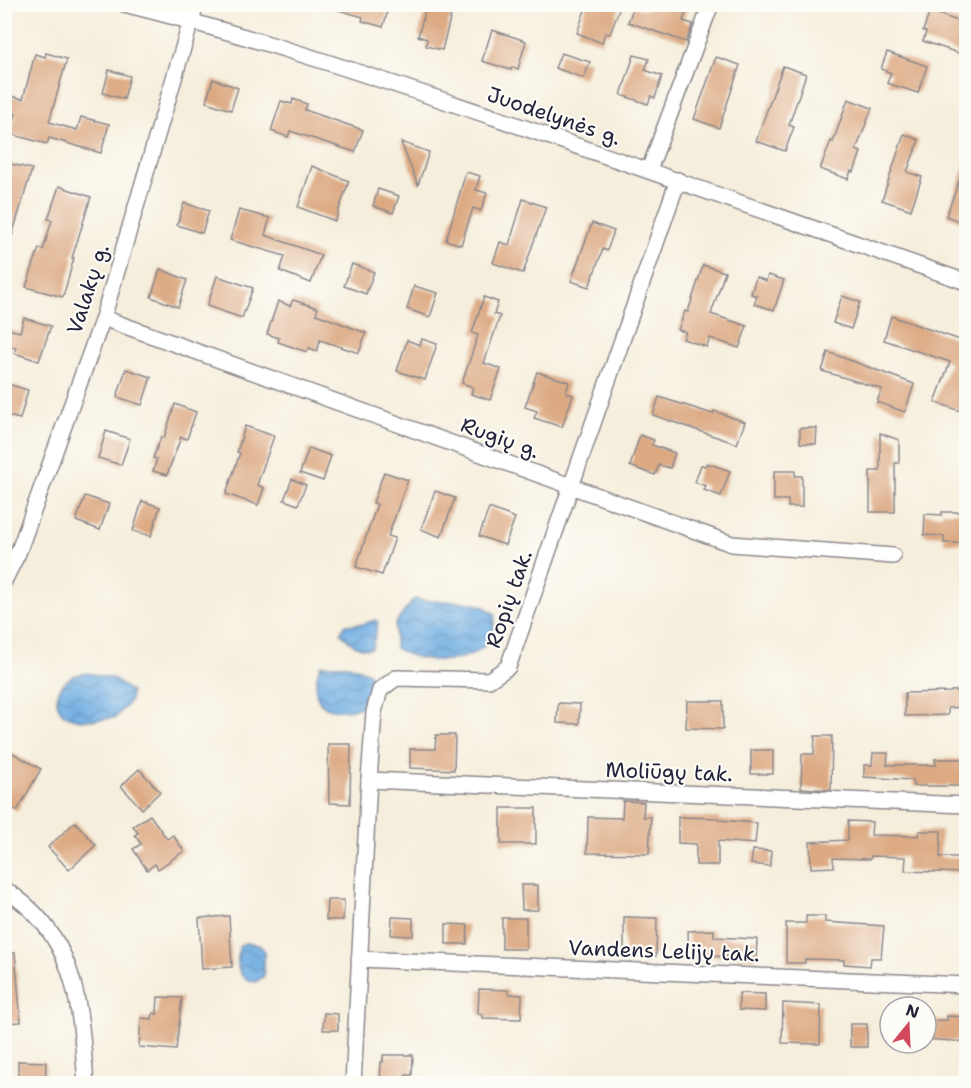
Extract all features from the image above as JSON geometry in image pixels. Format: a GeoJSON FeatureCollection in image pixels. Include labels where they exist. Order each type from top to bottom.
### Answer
{"type":"FeatureCollection","features":[{"type":"Feature","properties":{"kind":"street","name":"Juodelynės g."},"geometry":{"type":"LineString","coordinates":[[124,4],[305,54],[678,180],[966,282]]}},
{"type":"Feature","properties":{"kind":"street","name":"Valakų g."},"geometry":{"type":"LineString","coordinates":[[4,581],[18,553],[103,318],[196,4]]}},
{"type":"Feature","properties":{"kind":"street"},"geometry":{"type":"LineString","coordinates":[[649,170],[711,4]]}},
{"type":"Feature","properties":{"kind":"street","name":"Ropių tak."},"geometry":{"type":"LineString","coordinates":[[353,1083],[369,780],[374,712],[380,690],[396,678],[489,680],[508,667],[678,180]]}},
{"type":"Feature","properties":{"kind":"street","name":"Rugių g."},"geometry":{"type":"LineString","coordinates":[[103,318],[732,544],[893,556]]}},
{"type":"Feature","properties":{"kind":"street","name":"Moliūgų tak."},"geometry":{"type":"LineString","coordinates":[[369,780],[966,805]]}},
{"type":"Feature","properties":{"kind":"street"},"geometry":{"type":"LineString","coordinates":[[4,889],[21,899],[43,921],[67,961],[81,1012],[86,1083]]}},
{"type":"Feature","properties":{"kind":"street","name":"Vandens Lelijų tak."},"geometry":{"type":"LineString","coordinates":[[359,959],[966,985]]}},
{"type":"Feature","properties":{"kind":"water"},"geometry":{"type":"Polygon","coordinates":[[[414,599],[466,602],[482,606],[495,614],[493,633],[486,644],[476,652],[463,657],[434,660],[406,654],[395,648],[395,624],[414,599]]]}},
{"type":"Feature","properties":{"kind":"water"},"geometry":{"type":"Polygon","coordinates":[[[375,620],[378,622],[372,648],[354,645],[341,632],[345,625],[364,624],[375,620]]]}},
{"type":"Feature","properties":{"kind":"water"},"geometry":{"type":"Polygon","coordinates":[[[321,665],[349,665],[369,673],[372,682],[371,691],[363,707],[338,710],[324,706],[317,694],[316,684],[321,665]]]}},
{"type":"Feature","properties":{"kind":"water"},"geometry":{"type":"Polygon","coordinates":[[[88,673],[114,679],[131,692],[130,701],[115,718],[77,719],[60,709],[57,697],[62,685],[74,676],[88,673]]]}},
{"type":"Feature","properties":{"kind":"water"},"geometry":{"type":"Polygon","coordinates":[[[245,943],[259,945],[264,950],[264,976],[255,982],[244,977],[239,970],[239,947],[245,943]]]}},
{"type":"Feature","properties":{"kind":"building"},"geometry":{"type":"Polygon","coordinates":[[[333,4],[390,4],[383,27],[362,21],[363,17],[332,8],[333,4]]]}},
{"type":"Feature","properties":{"kind":"building"},"geometry":{"type":"Polygon","coordinates":[[[587,4],[621,4],[610,34],[605,33],[602,43],[577,33],[587,4]]]}},
{"type":"Feature","properties":{"kind":"building"},"geometry":{"type":"Polygon","coordinates":[[[650,4],[675,4],[687,9],[683,21],[693,24],[686,42],[628,22],[634,6],[645,10],[650,4]]]}},
{"type":"Feature","properties":{"kind":"building"},"geometry":{"type":"Polygon","coordinates":[[[426,8],[451,15],[442,50],[426,46],[427,39],[418,36],[426,8]]]}},
{"type":"Feature","properties":{"kind":"building"},"geometry":{"type":"Polygon","coordinates":[[[930,11],[966,24],[966,39],[961,54],[923,41],[926,32],[923,31],[930,11]]]}},
{"type":"Feature","properties":{"kind":"building"},"geometry":{"type":"Polygon","coordinates":[[[492,30],[526,41],[518,69],[512,67],[511,70],[482,61],[492,30]]]}},
{"type":"Feature","properties":{"kind":"building"},"geometry":{"type":"Polygon","coordinates":[[[887,52],[927,66],[918,93],[887,83],[891,73],[881,69],[887,52]]]}},
{"type":"Feature","properties":{"kind":"building"},"geometry":{"type":"Polygon","coordinates":[[[46,53],[67,59],[49,122],[77,130],[81,117],[109,124],[101,153],[49,138],[47,144],[10,134],[16,114],[7,112],[11,96],[23,99],[35,54],[45,57],[46,53]]]}},
{"type":"Feature","properties":{"kind":"building"},"geometry":{"type":"Polygon","coordinates":[[[561,53],[590,62],[584,78],[555,68],[561,53]]]}},
{"type":"Feature","properties":{"kind":"building"},"geometry":{"type":"Polygon","coordinates":[[[634,55],[649,59],[645,70],[662,76],[655,98],[651,96],[648,104],[621,95],[634,55]]]}},
{"type":"Feature","properties":{"kind":"building"},"geometry":{"type":"Polygon","coordinates":[[[716,57],[740,65],[719,128],[694,119],[716,57]]]}},
{"type":"Feature","properties":{"kind":"building"},"geometry":{"type":"Polygon","coordinates":[[[783,66],[806,74],[789,125],[794,127],[785,151],[756,141],[783,66]]]}},
{"type":"Feature","properties":{"kind":"building"},"geometry":{"type":"Polygon","coordinates":[[[109,70],[130,76],[124,99],[103,93],[109,70]]]}},
{"type":"Feature","properties":{"kind":"building"},"geometry":{"type":"Polygon","coordinates":[[[213,79],[238,88],[231,110],[206,102],[213,79]]]}},
{"type":"Feature","properties":{"kind":"building"},"geometry":{"type":"Polygon","coordinates":[[[293,99],[307,104],[305,110],[363,130],[355,152],[290,131],[288,137],[271,131],[281,101],[292,104],[293,99]]]}},
{"type":"Feature","properties":{"kind":"building"},"geometry":{"type":"Polygon","coordinates":[[[848,99],[872,108],[856,150],[861,152],[854,172],[851,171],[848,179],[820,169],[831,141],[833,142],[848,99]]]}},
{"type":"Feature","properties":{"kind":"building"},"geometry":{"type":"Polygon","coordinates":[[[904,134],[919,140],[907,172],[922,177],[911,210],[882,200],[904,134]]]}},
{"type":"Feature","properties":{"kind":"building"},"geometry":{"type":"Polygon","coordinates":[[[401,142],[429,152],[418,185],[401,142]]]}},
{"type":"Feature","properties":{"kind":"building"},"geometry":{"type":"Polygon","coordinates":[[[11,164],[32,169],[8,249],[4,248],[4,188],[11,164]]]}},
{"type":"Feature","properties":{"kind":"building"},"geometry":{"type":"Polygon","coordinates":[[[966,165],[966,224],[946,216],[966,165]]]}},
{"type":"Feature","properties":{"kind":"building"},"geometry":{"type":"Polygon","coordinates":[[[312,166],[349,181],[335,221],[298,207],[312,166]]]}},
{"type":"Feature","properties":{"kind":"building"},"geometry":{"type":"Polygon","coordinates":[[[466,172],[480,176],[476,190],[487,193],[481,211],[473,208],[461,245],[446,240],[466,172]]]}},
{"type":"Feature","properties":{"kind":"building"},"geometry":{"type":"Polygon","coordinates":[[[59,186],[91,197],[72,258],[74,258],[63,297],[26,287],[39,248],[43,250],[52,220],[48,219],[59,186]]]}},
{"type":"Feature","properties":{"kind":"building"},"geometry":{"type":"Polygon","coordinates":[[[378,189],[399,196],[393,213],[373,206],[378,189]]]}},
{"type":"Feature","properties":{"kind":"building"},"geometry":{"type":"Polygon","coordinates":[[[523,199],[546,207],[523,273],[493,263],[500,242],[509,245],[523,199]]]}},
{"type":"Feature","properties":{"kind":"building"},"geometry":{"type":"Polygon","coordinates":[[[184,203],[209,211],[202,233],[177,225],[184,203]]]}},
{"type":"Feature","properties":{"kind":"building"},"geometry":{"type":"Polygon","coordinates":[[[239,210],[270,218],[265,235],[321,255],[311,283],[280,271],[285,256],[230,240],[239,210]]]}},
{"type":"Feature","properties":{"kind":"building"},"geometry":{"type":"Polygon","coordinates":[[[592,223],[614,231],[607,251],[603,249],[589,287],[571,281],[592,223]]]}},
{"type":"Feature","properties":{"kind":"building"},"geometry":{"type":"Polygon","coordinates":[[[352,264],[374,272],[366,294],[344,286],[352,264]]]}},
{"type":"Feature","properties":{"kind":"building"},"geometry":{"type":"Polygon","coordinates":[[[703,265],[725,272],[711,314],[747,326],[739,348],[710,338],[707,347],[683,339],[686,332],[678,330],[685,311],[688,312],[703,265]]]}},
{"type":"Feature","properties":{"kind":"building"},"geometry":{"type":"Polygon","coordinates":[[[160,269],[187,280],[178,307],[151,297],[160,269]]]}},
{"type":"Feature","properties":{"kind":"building"},"geometry":{"type":"Polygon","coordinates":[[[768,275],[784,280],[774,310],[754,304],[757,296],[751,294],[756,277],[766,281],[768,275]]]}},
{"type":"Feature","properties":{"kind":"building"},"geometry":{"type":"Polygon","coordinates":[[[217,276],[253,288],[242,318],[207,306],[217,276]]]}},
{"type":"Feature","properties":{"kind":"building"},"geometry":{"type":"Polygon","coordinates":[[[414,286],[438,293],[430,317],[407,309],[414,286]]]}},
{"type":"Feature","properties":{"kind":"building"},"geometry":{"type":"Polygon","coordinates":[[[842,296],[860,302],[851,329],[833,323],[842,296]]]}},
{"type":"Feature","properties":{"kind":"building"},"geometry":{"type":"Polygon","coordinates":[[[484,297],[498,302],[494,314],[500,316],[484,363],[501,369],[490,400],[471,394],[473,387],[462,383],[478,335],[472,333],[484,297]]]}},
{"type":"Feature","properties":{"kind":"building"},"geometry":{"type":"Polygon","coordinates":[[[293,300],[318,308],[316,314],[366,333],[359,353],[320,340],[317,351],[309,348],[307,352],[278,342],[279,338],[267,334],[278,301],[290,306],[293,300]]]}},
{"type":"Feature","properties":{"kind":"building"},"geometry":{"type":"Polygon","coordinates":[[[891,316],[966,342],[966,413],[935,402],[950,362],[884,340],[891,316]]]}},
{"type":"Feature","properties":{"kind":"building"},"geometry":{"type":"Polygon","coordinates":[[[24,318],[51,326],[39,361],[14,353],[16,348],[4,345],[4,328],[20,332],[24,318]]]}},
{"type":"Feature","properties":{"kind":"building"},"geometry":{"type":"Polygon","coordinates":[[[422,339],[437,344],[425,380],[397,371],[407,340],[420,345],[422,339]]]}},
{"type":"Feature","properties":{"kind":"building"},"geometry":{"type":"Polygon","coordinates":[[[828,352],[914,384],[905,412],[877,402],[882,389],[822,371],[828,352]]]}},
{"type":"Feature","properties":{"kind":"building"},"geometry":{"type":"Polygon","coordinates":[[[126,369],[151,377],[142,405],[117,397],[126,369]]]}},
{"type":"Feature","properties":{"kind":"building"},"geometry":{"type":"Polygon","coordinates":[[[537,372],[569,382],[566,393],[573,395],[562,427],[534,418],[537,411],[525,407],[537,372]]]}},
{"type":"Feature","properties":{"kind":"building"},"geometry":{"type":"Polygon","coordinates":[[[4,383],[28,390],[20,419],[4,415],[4,383]]]}},
{"type":"Feature","properties":{"kind":"building"},"geometry":{"type":"Polygon","coordinates":[[[659,397],[713,414],[714,411],[745,422],[737,444],[653,415],[659,397]]]}},
{"type":"Feature","properties":{"kind":"building"},"geometry":{"type":"Polygon","coordinates":[[[175,404],[196,412],[187,439],[181,437],[167,475],[153,471],[157,459],[153,458],[161,437],[164,438],[175,404]]]}},
{"type":"Feature","properties":{"kind":"building"},"geometry":{"type":"Polygon","coordinates":[[[245,426],[274,436],[257,485],[264,488],[258,505],[226,494],[240,453],[237,452],[245,426]]]}},
{"type":"Feature","properties":{"kind":"building"},"geometry":{"type":"Polygon","coordinates":[[[800,428],[817,428],[816,444],[800,443],[800,428]]]}},
{"type":"Feature","properties":{"kind":"building"},"geometry":{"type":"Polygon","coordinates":[[[106,431],[130,439],[121,465],[98,458],[106,431]]]}},
{"type":"Feature","properties":{"kind":"building"},"geometry":{"type":"Polygon","coordinates":[[[880,433],[899,440],[899,463],[895,463],[895,512],[870,512],[870,471],[880,471],[880,433]]]}},
{"type":"Feature","properties":{"kind":"building"},"geometry":{"type":"Polygon","coordinates":[[[640,435],[654,440],[652,445],[675,453],[670,468],[659,465],[655,475],[630,466],[640,435]]]}},
{"type":"Feature","properties":{"kind":"building"},"geometry":{"type":"Polygon","coordinates":[[[309,448],[331,456],[323,481],[300,473],[309,448]]]}},
{"type":"Feature","properties":{"kind":"building"},"geometry":{"type":"Polygon","coordinates":[[[707,463],[730,471],[721,496],[704,490],[706,486],[695,482],[701,465],[705,466],[707,463]]]}},
{"type":"Feature","properties":{"kind":"building"},"geometry":{"type":"Polygon","coordinates":[[[774,471],[795,471],[795,476],[802,476],[802,507],[788,507],[788,500],[774,500],[774,471]]]}},
{"type":"Feature","properties":{"kind":"building"},"geometry":{"type":"Polygon","coordinates":[[[384,472],[408,480],[388,536],[395,538],[382,575],[356,567],[377,504],[373,503],[384,472]]]}},
{"type":"Feature","properties":{"kind":"building"},"geometry":{"type":"Polygon","coordinates":[[[292,479],[306,485],[298,505],[284,500],[292,479]]]}},
{"type":"Feature","properties":{"kind":"building"},"geometry":{"type":"Polygon","coordinates":[[[435,491],[455,498],[441,537],[421,529],[435,491]]]}},
{"type":"Feature","properties":{"kind":"building"},"geometry":{"type":"Polygon","coordinates":[[[85,496],[109,504],[100,530],[76,521],[85,496]]]}},
{"type":"Feature","properties":{"kind":"building"},"geometry":{"type":"Polygon","coordinates":[[[142,501],[160,507],[151,536],[133,531],[142,501]]]}},
{"type":"Feature","properties":{"kind":"building"},"geometry":{"type":"Polygon","coordinates":[[[489,508],[515,518],[505,545],[479,536],[489,508]]]}},
{"type":"Feature","properties":{"kind":"building"},"geometry":{"type":"Polygon","coordinates":[[[942,512],[962,512],[961,543],[944,543],[944,536],[924,535],[925,514],[942,515],[942,512]]]}},
{"type":"Feature","properties":{"kind":"building"},"geometry":{"type":"Polygon","coordinates":[[[966,690],[966,707],[948,708],[948,715],[905,716],[905,693],[966,690]]]}},
{"type":"Feature","properties":{"kind":"building"},"geometry":{"type":"Polygon","coordinates":[[[687,701],[723,701],[723,729],[686,728],[687,701]]]}},
{"type":"Feature","properties":{"kind":"building"},"geometry":{"type":"Polygon","coordinates":[[[558,703],[580,704],[579,724],[557,723],[558,703]]]}},
{"type":"Feature","properties":{"kind":"building"},"geometry":{"type":"Polygon","coordinates":[[[436,735],[455,735],[454,770],[410,768],[410,749],[435,749],[436,735]]]}},
{"type":"Feature","properties":{"kind":"building"},"geometry":{"type":"Polygon","coordinates":[[[815,736],[832,736],[831,790],[801,788],[802,754],[814,754],[815,736]]]}},
{"type":"Feature","properties":{"kind":"building"},"geometry":{"type":"Polygon","coordinates":[[[328,744],[351,744],[350,804],[329,803],[328,744]]]}},
{"type":"Feature","properties":{"kind":"building"},"geometry":{"type":"Polygon","coordinates":[[[4,748],[41,769],[17,811],[4,803],[4,748]]]}},
{"type":"Feature","properties":{"kind":"building"},"geometry":{"type":"Polygon","coordinates":[[[751,750],[773,750],[773,774],[751,774],[751,750]]]}},
{"type":"Feature","properties":{"kind":"building"},"geometry":{"type":"Polygon","coordinates":[[[873,753],[888,753],[887,765],[936,765],[935,759],[966,759],[966,786],[913,786],[913,780],[864,777],[864,765],[872,765],[873,753]]]}},
{"type":"Feature","properties":{"kind":"building"},"geometry":{"type":"Polygon","coordinates":[[[139,769],[160,792],[142,809],[121,786],[139,769]]]}},
{"type":"Feature","properties":{"kind":"building"},"geometry":{"type":"Polygon","coordinates":[[[623,801],[644,802],[643,817],[651,817],[649,854],[587,853],[588,817],[622,818],[623,801]]]}},
{"type":"Feature","properties":{"kind":"building"},"geometry":{"type":"Polygon","coordinates":[[[501,808],[536,808],[536,844],[501,844],[501,808]]]}},
{"type":"Feature","properties":{"kind":"building"},"geometry":{"type":"Polygon","coordinates":[[[150,815],[167,839],[173,835],[184,851],[158,869],[155,864],[147,870],[133,849],[141,844],[135,835],[138,833],[133,826],[150,815]]]}},
{"type":"Feature","properties":{"kind":"building"},"geometry":{"type":"Polygon","coordinates":[[[678,817],[719,818],[719,820],[757,823],[755,844],[718,841],[718,865],[696,865],[696,844],[678,843],[678,817]]]}},
{"type":"Feature","properties":{"kind":"building"},"geometry":{"type":"Polygon","coordinates":[[[848,821],[872,822],[871,835],[918,836],[919,831],[941,831],[940,857],[966,857],[966,873],[905,871],[906,857],[833,858],[834,867],[811,868],[810,842],[848,840],[848,821]]]}},
{"type":"Feature","properties":{"kind":"building"},"geometry":{"type":"Polygon","coordinates":[[[75,822],[96,845],[69,870],[48,847],[75,822]]]}},
{"type":"Feature","properties":{"kind":"building"},"geometry":{"type":"Polygon","coordinates":[[[753,850],[771,851],[770,866],[751,864],[753,850]]]}},
{"type":"Feature","properties":{"kind":"building"},"geometry":{"type":"Polygon","coordinates":[[[521,885],[538,885],[538,910],[522,910],[521,885]]]}},
{"type":"Feature","properties":{"kind":"building"},"geometry":{"type":"Polygon","coordinates":[[[327,900],[344,900],[343,920],[326,920],[327,900]]]}},
{"type":"Feature","properties":{"kind":"building"},"geometry":{"type":"Polygon","coordinates":[[[229,916],[232,967],[202,969],[199,918],[229,916]]]}},
{"type":"Feature","properties":{"kind":"building"},"geometry":{"type":"Polygon","coordinates":[[[806,916],[825,916],[825,922],[884,926],[881,958],[871,958],[870,966],[844,964],[844,960],[805,959],[805,963],[786,963],[786,923],[806,923],[806,916]]]}},
{"type":"Feature","properties":{"kind":"building"},"geometry":{"type":"Polygon","coordinates":[[[392,917],[413,918],[413,936],[391,935],[392,917]]]}},
{"type":"Feature","properties":{"kind":"building"},"geometry":{"type":"Polygon","coordinates":[[[624,917],[657,918],[656,956],[624,955],[624,917]]]}},
{"type":"Feature","properties":{"kind":"building"},"geometry":{"type":"Polygon","coordinates":[[[502,918],[526,918],[526,949],[502,949],[502,918]]]}},
{"type":"Feature","properties":{"kind":"building"},"geometry":{"type":"Polygon","coordinates":[[[446,924],[468,925],[467,944],[446,944],[446,924]]]}},
{"type":"Feature","properties":{"kind":"building"},"geometry":{"type":"Polygon","coordinates":[[[714,930],[714,937],[757,939],[756,959],[740,958],[740,956],[689,957],[688,931],[714,930]]]}},
{"type":"Feature","properties":{"kind":"building"},"geometry":{"type":"Polygon","coordinates":[[[4,953],[15,953],[21,1022],[4,1023],[4,953]]]}},
{"type":"Feature","properties":{"kind":"building"},"geometry":{"type":"Polygon","coordinates":[[[479,989],[508,990],[508,994],[522,995],[521,1019],[483,1018],[483,1015],[478,1014],[479,989]]]}},
{"type":"Feature","properties":{"kind":"building"},"geometry":{"type":"Polygon","coordinates":[[[739,993],[765,994],[765,1011],[739,1010],[739,993]]]}},
{"type":"Feature","properties":{"kind":"building"},"geometry":{"type":"Polygon","coordinates":[[[158,997],[182,998],[176,1050],[139,1047],[141,1018],[152,1019],[153,1013],[157,1014],[158,997]]]}},
{"type":"Feature","properties":{"kind":"building"},"geometry":{"type":"Polygon","coordinates":[[[783,1003],[821,1005],[820,1044],[782,1043],[783,1003]]]}},
{"type":"Feature","properties":{"kind":"building"},"geometry":{"type":"Polygon","coordinates":[[[324,1013],[338,1014],[338,1030],[323,1030],[324,1013]]]}},
{"type":"Feature","properties":{"kind":"building"},"geometry":{"type":"Polygon","coordinates":[[[947,1016],[966,1017],[966,1042],[938,1040],[938,1020],[947,1020],[947,1016]]]}},
{"type":"Feature","properties":{"kind":"building"},"geometry":{"type":"Polygon","coordinates":[[[850,1024],[867,1024],[867,1047],[850,1047],[850,1024]]]}},
{"type":"Feature","properties":{"kind":"building"},"geometry":{"type":"Polygon","coordinates":[[[383,1055],[413,1055],[412,1075],[406,1075],[405,1083],[380,1083],[383,1055]]]}},
{"type":"Feature","properties":{"kind":"building"},"geometry":{"type":"Polygon","coordinates":[[[18,1061],[46,1062],[45,1083],[18,1083],[18,1061]]]}}]}
